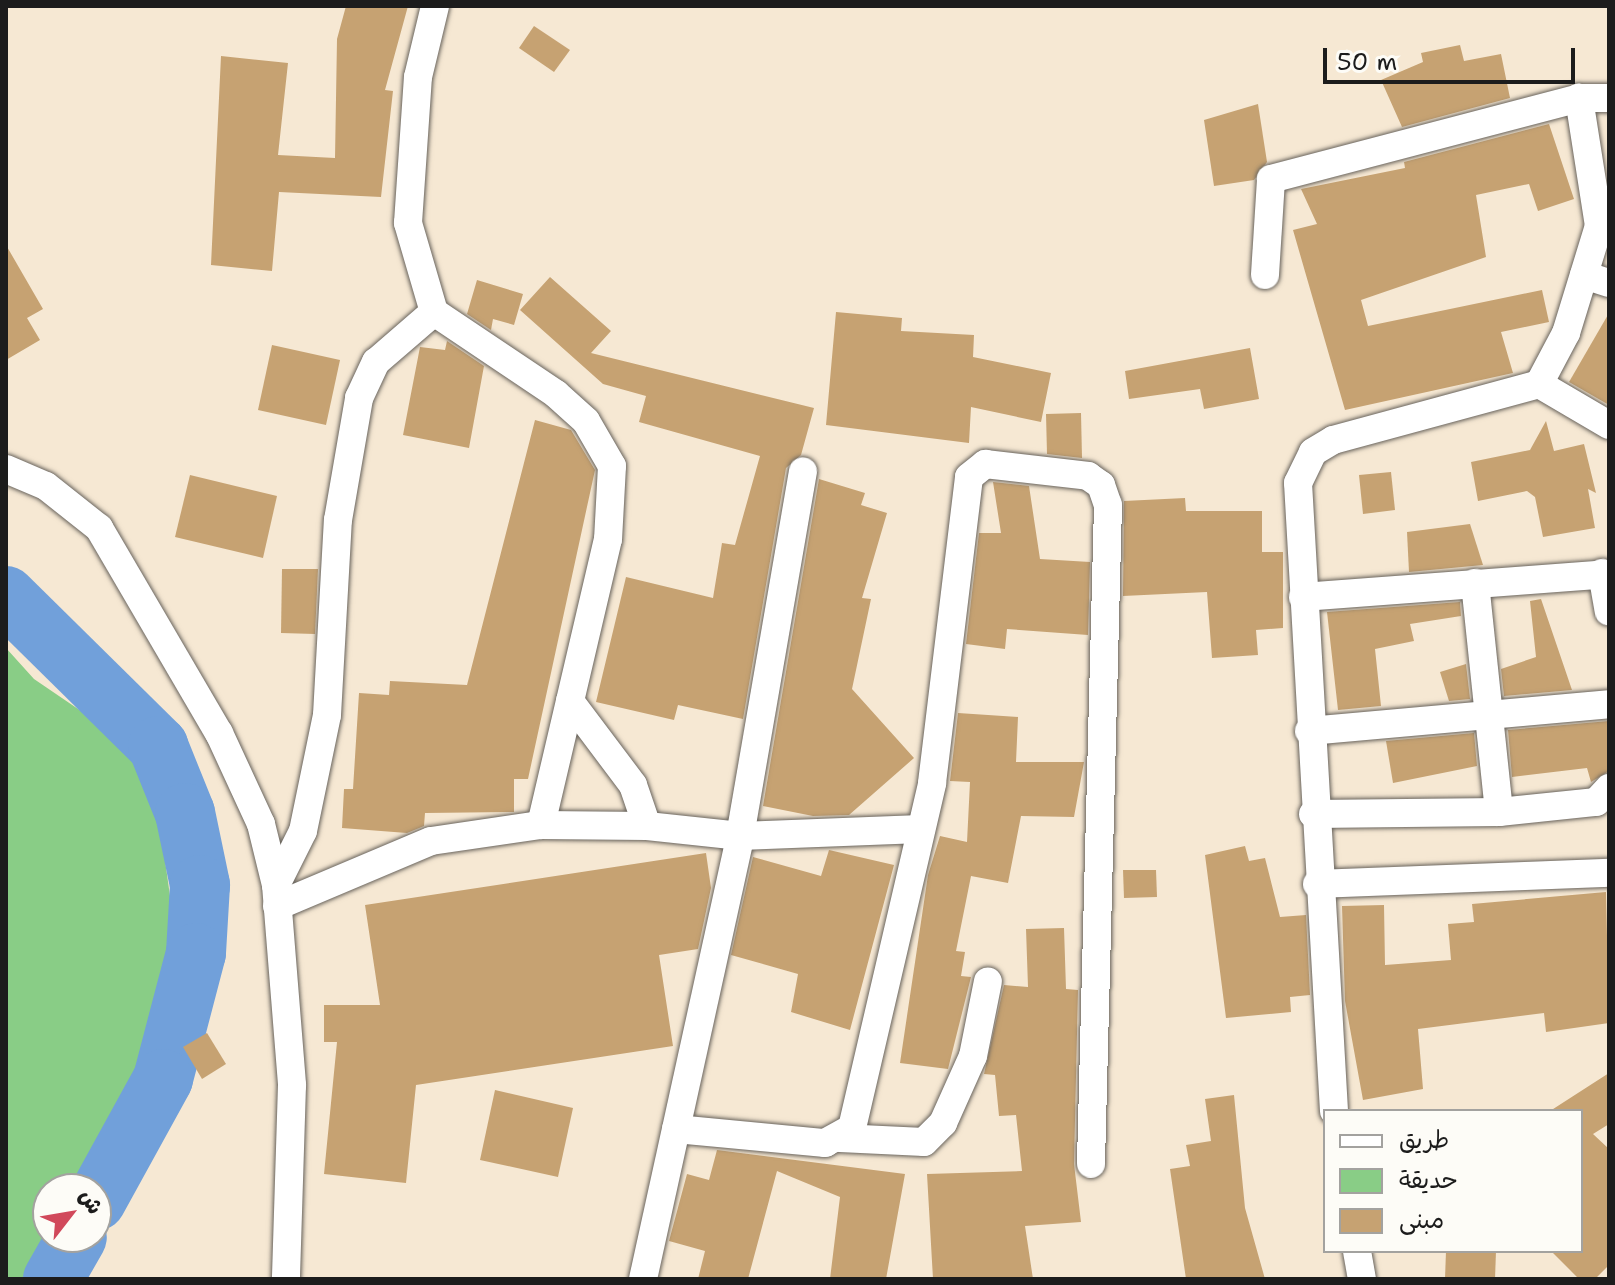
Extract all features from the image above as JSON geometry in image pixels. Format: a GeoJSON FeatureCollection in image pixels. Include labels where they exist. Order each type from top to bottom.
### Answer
{"type":"FeatureCollection","features":[{"type":"Feature","properties":{"kind":"street"},"geometry":{"type":"LineString","coordinates":[[435,6],[418,77],[408,223],[434,312],[556,394],[586,421],[612,466],[608,539],[541,825]]}},
{"type":"Feature","properties":{"kind":"street"},"geometry":{"type":"LineString","coordinates":[[1334,1109],[1317,884],[1298,483],[1313,452],[1539,384],[1597,279],[1599,226],[1579,98]]}},
{"type":"Feature","properties":{"kind":"street"},"geometry":{"type":"LineString","coordinates":[[1265,275],[1271,179],[1579,98],[1609,98]]}},
{"type":"Feature","properties":{"kind":"street"},"geometry":{"type":"LineString","coordinates":[[276,896],[303,831],[327,715],[338,520],[359,398],[376,362],[434,312]]}},
{"type":"Feature","properties":{"kind":"street"},"geometry":{"type":"LineString","coordinates":[[1539,384],[1609,425]]}},
{"type":"Feature","properties":{"kind":"street"},"geometry":{"type":"LineString","coordinates":[[840,1138],[859,1112],[921,829],[969,477],[985,464],[1088,476],[1101,485],[1108,505],[1091,1164]]}},
{"type":"Feature","properties":{"kind":"street"},"geometry":{"type":"LineString","coordinates":[[6,469],[46,486],[99,528],[219,733],[261,824],[276,896],[292,1099],[286,1279]]}},
{"type":"Feature","properties":{"kind":"street"},"geometry":{"type":"LineString","coordinates":[[643,1279],[740,836],[803,471]]}},
{"type":"Feature","properties":{"kind":"street"},"geometry":{"type":"LineString","coordinates":[[1303,597],[1606,574],[1609,611]]}},
{"type":"Feature","properties":{"kind":"street"},"geometry":{"type":"LineString","coordinates":[[1475,583],[1499,812]]}},
{"type":"Feature","properties":{"kind":"street"},"geometry":{"type":"LineString","coordinates":[[570,701],[633,785],[647,826]]}},
{"type":"Feature","properties":{"kind":"street"},"geometry":{"type":"LineString","coordinates":[[1309,731],[1609,704]]}},
{"type":"Feature","properties":{"kind":"street"},"geometry":{"type":"LineString","coordinates":[[1313,814],[1499,812],[1596,802],[1609,788]]}},
{"type":"Feature","properties":{"kind":"street"},"geometry":{"type":"LineString","coordinates":[[276,896],[431,841],[541,825],[647,826],[740,836],[921,829]]}},
{"type":"Feature","properties":{"kind":"street"},"geometry":{"type":"LineString","coordinates":[[1317,884],[1609,873]]}},
{"type":"Feature","properties":{"kind":"street"},"geometry":{"type":"LineString","coordinates":[[676,1129],[825,1143],[840,1138],[924,1142],[943,1123],[973,1056],[988,981]]}},
{"type":"Feature","properties":{"kind":"street"},"geometry":{"type":"LineString","coordinates":[[1357,1253],[1362,1279]]}},
{"type":"Feature","properties":{"kind":"green space"},"geometry":{"type":"Polygon","coordinates":[[[6,648],[34,679],[128,743],[155,788],[174,925],[147,1073],[96,1173],[32,1173],[32,1253],[55,1253],[42,1279],[6,1279],[6,648]]]}},
{"type":"Feature","properties":{"kind":"building"},"geometry":{"type":"Polygon","coordinates":[[[346,6],[408,6],[385,90],[393,91],[381,197],[279,192],[272,271],[211,265],[221,56],[288,63],[278,155],[335,158],[337,39],[346,6]]]}},
{"type":"Feature","properties":{"kind":"building"},"geometry":{"type":"Polygon","coordinates":[[[534,26],[570,50],[554,72],[519,48],[534,26]]]}},
{"type":"Feature","properties":{"kind":"building"},"geometry":{"type":"Polygon","coordinates":[[[1460,45],[1464,61],[1501,54],[1510,98],[1402,127],[1381,80],[1423,62],[1421,53],[1460,45]]]}},
{"type":"Feature","properties":{"kind":"building"},"geometry":{"type":"Polygon","coordinates":[[[1258,104],[1267,162],[1254,180],[1214,186],[1204,120],[1258,104]]]}},
{"type":"Feature","properties":{"kind":"building"},"geometry":{"type":"Polygon","coordinates":[[[1549,124],[1574,199],[1538,211],[1529,184],[1476,195],[1486,257],[1361,300],[1368,326],[1542,290],[1549,322],[1501,332],[1513,373],[1345,410],[1293,230],[1317,224],[1301,189],[1405,168],[1404,162],[1549,124]]]}},
{"type":"Feature","properties":{"kind":"building"},"geometry":{"type":"Polygon","coordinates":[[[6,245],[43,309],[27,318],[40,340],[6,360],[6,245]]]}},
{"type":"Feature","properties":{"kind":"building"},"geometry":{"type":"Polygon","coordinates":[[[550,277],[611,331],[591,353],[814,408],[801,455],[786,468],[743,719],[678,705],[674,720],[596,702],[626,577],[713,598],[722,543],[735,545],[760,456],[639,422],[646,396],[603,384],[520,310],[550,277]]]}},
{"type":"Feature","properties":{"kind":"building"},"geometry":{"type":"Polygon","coordinates":[[[477,280],[523,294],[514,325],[493,319],[491,330],[467,314],[477,280]]]}},
{"type":"Feature","properties":{"kind":"building"},"geometry":{"type":"Polygon","coordinates":[[[836,312],[902,318],[901,331],[974,335],[973,357],[1051,373],[1041,422],[971,407],[969,443],[826,425],[836,312]]]}},
{"type":"Feature","properties":{"kind":"building"},"geometry":{"type":"Polygon","coordinates":[[[1609,313],[1609,405],[1569,382],[1609,313]]]}},
{"type":"Feature","properties":{"kind":"building"},"geometry":{"type":"Polygon","coordinates":[[[447,341],[484,366],[469,448],[403,435],[420,347],[445,350],[447,341]]]}},
{"type":"Feature","properties":{"kind":"building"},"geometry":{"type":"Polygon","coordinates":[[[272,345],[340,360],[326,425],[258,410],[272,345]]]}},
{"type":"Feature","properties":{"kind":"building"},"geometry":{"type":"Polygon","coordinates":[[[1250,348],[1259,399],[1204,409],[1200,389],[1129,399],[1125,371],[1250,348]]]}},
{"type":"Feature","properties":{"kind":"building"},"geometry":{"type":"Polygon","coordinates":[[[1081,413],[1082,458],[1047,454],[1046,414],[1081,413]]]}},
{"type":"Feature","properties":{"kind":"building"},"geometry":{"type":"Polygon","coordinates":[[[535,420],[571,430],[595,470],[528,779],[514,779],[514,812],[425,813],[424,826],[407,833],[342,828],[344,789],[353,789],[359,693],[389,695],[390,681],[467,685],[535,420]]]}},
{"type":"Feature","properties":{"kind":"building"},"geometry":{"type":"Polygon","coordinates":[[[1546,421],[1554,451],[1584,444],[1596,493],[1588,489],[1595,528],[1543,537],[1535,497],[1527,491],[1478,501],[1471,462],[1530,450],[1546,421]]]}},
{"type":"Feature","properties":{"kind":"building"},"geometry":{"type":"Polygon","coordinates":[[[1391,472],[1395,510],[1363,514],[1359,475],[1391,472]]]}},
{"type":"Feature","properties":{"kind":"building"},"geometry":{"type":"Polygon","coordinates":[[[190,475],[277,496],[263,558],[175,537],[190,475]]]}},
{"type":"Feature","properties":{"kind":"building"},"geometry":{"type":"Polygon","coordinates":[[[819,479],[865,493],[861,505],[887,513],[862,598],[871,599],[852,689],[914,758],[849,815],[813,816],[763,806],[819,479]]]}},
{"type":"Feature","properties":{"kind":"building"},"geometry":{"type":"Polygon","coordinates":[[[993,482],[1029,486],[1040,559],[1090,562],[1088,635],[1007,629],[1005,649],[966,644],[979,533],[1001,533],[993,482]]]}},
{"type":"Feature","properties":{"kind":"building"},"geometry":{"type":"Polygon","coordinates":[[[1185,498],[1186,511],[1262,511],[1262,552],[1283,552],[1283,628],[1256,630],[1258,655],[1212,658],[1207,592],[1123,596],[1124,501],[1185,498]]]}},
{"type":"Feature","properties":{"kind":"building"},"geometry":{"type":"Polygon","coordinates":[[[1470,524],[1483,565],[1409,572],[1407,532],[1470,524]]]}},
{"type":"Feature","properties":{"kind":"building"},"geometry":{"type":"Polygon","coordinates":[[[282,569],[318,569],[315,634],[281,633],[282,569]]]}},
{"type":"Feature","properties":{"kind":"building"},"geometry":{"type":"Polygon","coordinates":[[[1541,599],[1572,690],[1504,696],[1501,669],[1536,657],[1530,601],[1541,599]]]}},
{"type":"Feature","properties":{"kind":"building"},"geometry":{"type":"Polygon","coordinates":[[[1460,602],[1461,616],[1410,624],[1414,641],[1375,649],[1381,706],[1338,710],[1327,612],[1460,602]]]}},
{"type":"Feature","properties":{"kind":"building"},"geometry":{"type":"Polygon","coordinates":[[[1466,664],[1470,699],[1449,701],[1440,672],[1466,664]]]}},
{"type":"Feature","properties":{"kind":"building"},"geometry":{"type":"Polygon","coordinates":[[[958,713],[1018,717],[1016,762],[1084,762],[1074,817],[1021,816],[1008,883],[971,876],[956,951],[965,952],[961,976],[971,977],[948,1069],[900,1063],[928,875],[940,836],[967,842],[970,782],[950,781],[958,713]]]}},
{"type":"Feature","properties":{"kind":"building"},"geometry":{"type":"Polygon","coordinates":[[[1609,721],[1609,771],[1591,782],[1587,768],[1512,777],[1508,730],[1609,721]]]}},
{"type":"Feature","properties":{"kind":"building"},"geometry":{"type":"Polygon","coordinates":[[[1474,733],[1477,766],[1393,783],[1386,741],[1474,733]]]}},
{"type":"Feature","properties":{"kind":"building"},"geometry":{"type":"Polygon","coordinates":[[[1245,846],[1249,861],[1265,858],[1280,917],[1306,915],[1310,995],[1290,997],[1291,1012],[1226,1018],[1205,855],[1245,846]]]}},
{"type":"Feature","properties":{"kind":"building"},"geometry":{"type":"Polygon","coordinates":[[[829,850],[894,865],[850,1030],[791,1012],[798,974],[731,955],[753,857],[821,876],[829,850]]]}},
{"type":"Feature","properties":{"kind":"building"},"geometry":{"type":"Polygon","coordinates":[[[706,853],[711,888],[698,949],[659,955],[673,1046],[416,1085],[406,1183],[324,1174],[337,1042],[324,1042],[324,1005],[380,1005],[365,905],[706,853]]]}},
{"type":"Feature","properties":{"kind":"building"},"geometry":{"type":"Polygon","coordinates":[[[1123,870],[1156,870],[1157,897],[1124,898],[1123,870]]]}},
{"type":"Feature","properties":{"kind":"building"},"geometry":{"type":"Polygon","coordinates":[[[1606,892],[1609,1023],[1546,1032],[1544,1013],[1418,1029],[1423,1089],[1363,1100],[1345,1001],[1342,906],[1384,905],[1385,965],[1451,960],[1448,924],[1474,922],[1472,904],[1606,892]]]}},
{"type":"Feature","properties":{"kind":"building"},"geometry":{"type":"Polygon","coordinates":[[[1064,928],[1066,989],[1078,990],[1074,1164],[1081,1222],[1025,1226],[1033,1279],[933,1279],[927,1174],[1022,1171],[1016,1115],[999,1116],[995,1075],[984,1074],[1004,985],[1028,987],[1026,929],[1064,928]]]}},
{"type":"Feature","properties":{"kind":"building"},"geometry":{"type":"Polygon","coordinates":[[[207,1033],[226,1064],[202,1079],[183,1047],[207,1033]]]}},
{"type":"Feature","properties":{"kind":"building"},"geometry":{"type":"Polygon","coordinates":[[[1609,1073],[1609,1124],[1593,1134],[1609,1149],[1609,1265],[1595,1279],[1579,1279],[1553,1253],[1583,1253],[1583,1109],[1553,1109],[1609,1073]]]}},
{"type":"Feature","properties":{"kind":"building"},"geometry":{"type":"Polygon","coordinates":[[[495,1090],[573,1108],[558,1177],[480,1160],[495,1090]]]}},
{"type":"Feature","properties":{"kind":"building"},"geometry":{"type":"Polygon","coordinates":[[[1234,1095],[1245,1208],[1265,1279],[1186,1279],[1170,1169],[1190,1166],[1186,1145],[1211,1141],[1205,1099],[1234,1095]]]}},
{"type":"Feature","properties":{"kind":"building"},"geometry":{"type":"Polygon","coordinates":[[[717,1150],[905,1174],[886,1279],[830,1279],[840,1197],[777,1171],[748,1279],[698,1279],[705,1251],[669,1241],[687,1174],[709,1180],[717,1150]]]}},
{"type":"Feature","properties":{"kind":"building"},"geometry":{"type":"Polygon","coordinates":[[[1446,1253],[1496,1253],[1495,1279],[1445,1279],[1446,1253]]]}},
{"type":"Feature","properties":{"kind":"waterway"},"geometry":{"type":"LineString","coordinates":[[6,596],[158,746],[185,813],[200,885],[196,953],[163,1079],[111,1173]]}},
{"type":"Feature","properties":{"kind":"waterway"},"geometry":{"type":"LineString","coordinates":[[53,1279],[68,1253]]}}]}
